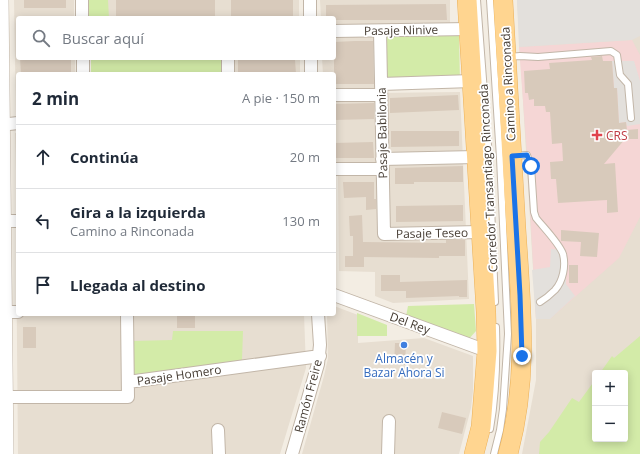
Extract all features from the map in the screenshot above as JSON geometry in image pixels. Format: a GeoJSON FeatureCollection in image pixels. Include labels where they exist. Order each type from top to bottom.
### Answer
{"type":"FeatureCollection","features":[{"type":"Feature","properties":{"kind":"main road"},"geometry":{"type":"LineString","coordinates":[[467,0],[480,232],[486,312],[492,353],[484,390],[481,427],[474,454]]}},
{"type":"Feature","properties":{"kind":"main road","name":"Camino a Rinconada"},"geometry":{"type":"LineString","coordinates":[[503,0],[520,295],[522,356],[518,413],[508,454]]}},
{"type":"Feature","properties":{"kind":"street"},"geometry":{"type":"LineString","coordinates":[[2,0],[1,124],[11,312],[2,362],[5,398],[2,422],[6,454]]}},
{"type":"Feature","properties":{"kind":"street"},"geometry":{"type":"LineString","coordinates":[[82,0],[82,16]]}},
{"type":"Feature","properties":{"kind":"street"},"geometry":{"type":"LineString","coordinates":[[310,0],[310,16]]}},
{"type":"Feature","properties":{"kind":"street","name":"Pasaje Ninive"},"geometry":{"type":"LineString","coordinates":[[336,31],[469,29]]}},
{"type":"Feature","properties":{"kind":"street","name":"Pasaje Babilonia"},"geometry":{"type":"LineString","coordinates":[[380,31],[384,234]]}},
{"type":"Feature","properties":{"kind":"street"},"geometry":{"type":"LineString","coordinates":[[83,60],[83,72]]}},
{"type":"Feature","properties":{"kind":"street"},"geometry":{"type":"LineString","coordinates":[[228,60],[228,72]]}},
{"type":"Feature","properties":{"kind":"street"},"geometry":{"type":"LineString","coordinates":[[311,60],[311,72]]}},
{"type":"Feature","properties":{"kind":"street"},"geometry":{"type":"LineString","coordinates":[[336,95],[472,81]]}},
{"type":"Feature","properties":{"kind":"street"},"geometry":{"type":"LineString","coordinates":[[1,124],[16,123]]}},
{"type":"Feature","properties":{"kind":"street"},"geometry":{"type":"LineString","coordinates":[[336,170],[383,164],[476,157]]}},
{"type":"Feature","properties":{"kind":"street","name":"Pasaje Teseo"},"geometry":{"type":"LineString","coordinates":[[384,234],[480,232]]}},
{"type":"Feature","properties":{"kind":"street","name":"Del Rey"},"geometry":{"type":"LineString","coordinates":[[336,296],[492,353]]}},
{"type":"Feature","properties":{"kind":"street"},"geometry":{"type":"LineString","coordinates":[[127,316],[128,382]]}},
{"type":"Feature","properties":{"kind":"street","name":"Ramón Freire"},"geometry":{"type":"LineString","coordinates":[[292,454],[315,380],[320,356],[318,316]]}},
{"type":"Feature","properties":{"kind":"street","name":"Pasaje Homero"},"geometry":{"type":"LineString","coordinates":[[5,398],[128,397],[128,382],[320,356]]}},
{"type":"Feature","properties":{"kind":"street"},"geometry":{"type":"LineString","coordinates":[[388,454],[389,421]]}},
{"type":"Feature","properties":{"kind":"street"},"geometry":{"type":"LineString","coordinates":[[218,430],[218,454]]}},
{"type":"Feature","properties":{"kind":"lane","name":"Corredor Transantiago Rinconada"},"geometry":{"type":"LineString","coordinates":[[477,0],[489,158],[495,312]]}},
{"type":"Feature","properties":{"kind":"lane","name":"Corredor Transantiago Rinconada"},"geometry":{"type":"LineString","coordinates":[[490,0],[500,158],[508,334],[503,409],[494,454]]}},
{"type":"Feature","properties":{"kind":"lane"},"geometry":{"type":"LineString","coordinates":[[506,57],[538,57],[611,51],[617,55],[620,74],[628,84],[631,118]]}},
{"type":"Feature","properties":{"kind":"lane"},"geometry":{"type":"LineString","coordinates":[[512,156],[527,155],[530,164],[534,212],[536,218],[563,254],[563,274],[559,284],[554,291],[540,302]]}},
{"type":"Feature","properties":{"kind":"lane"},"geometry":{"type":"LineString","coordinates":[[488,435],[493,409],[492,353],[496,320]]}},
{"type":"Feature","properties":{"kind":"shaded area"},"geometry":{"type":"Polygon","coordinates":[[[14,0],[74,0],[74,16],[16,16],[16,60],[75,60],[75,72],[16,72],[16,117],[14,0]]]}},
{"type":"Feature","properties":{"kind":"shaded area"},"geometry":{"type":"Polygon","coordinates":[[[106,0],[299,0],[299,16],[106,16],[106,0]]]}},
{"type":"Feature","properties":{"kind":"shaded area"},"geometry":{"type":"Polygon","coordinates":[[[320,0],[450,0],[450,27],[377,93],[460,92],[469,299],[393,303],[375,296],[375,272],[339,271],[338,167],[336,166],[336,72],[323,72],[322,60],[336,60],[336,16],[321,16],[320,0]]]}},
{"type":"Feature","properties":{"kind":"shaded area"},"geometry":{"type":"Polygon","coordinates":[[[517,0],[640,0],[640,454],[522,454],[536,380],[536,319],[517,0]]]}},
{"type":"Feature","properties":{"kind":"shaded area"},"geometry":{"type":"Polygon","coordinates":[[[517,0],[640,0],[640,36],[632,40],[519,47],[517,0]]]}},
{"type":"Feature","properties":{"kind":"shaded area"},"geometry":{"type":"Polygon","coordinates":[[[632,40],[640,55],[640,217],[619,258],[550,319],[536,319],[527,155],[519,47],[632,40]]]}},
{"type":"Feature","properties":{"kind":"shaded area"},"geometry":{"type":"Polygon","coordinates":[[[234,60],[300,60],[300,72],[234,72],[234,60]]]}},
{"type":"Feature","properties":{"kind":"shaded area"},"geometry":{"type":"Polygon","coordinates":[[[612,61],[634,61],[640,81],[640,124],[627,126],[626,122],[619,123],[617,88],[614,88],[612,61]]]}},
{"type":"Feature","properties":{"kind":"shaded area"},"geometry":{"type":"Polygon","coordinates":[[[15,133],[16,133],[16,171],[15,133]]]}},
{"type":"Feature","properties":{"kind":"shaded area"},"geometry":{"type":"Polygon","coordinates":[[[551,249],[566,250],[566,284],[575,296],[550,319],[536,319],[532,270],[550,267],[551,249]]]}},
{"type":"Feature","properties":{"kind":"shaded area"},"geometry":{"type":"Polygon","coordinates":[[[336,307],[358,315],[358,343],[424,338],[473,356],[473,391],[471,408],[459,454],[302,454],[328,358],[327,316],[336,316],[336,307]]]}},
{"type":"Feature","properties":{"kind":"shaded area"},"geometry":{"type":"Polygon","coordinates":[[[17,316],[304,316],[306,368],[280,454],[18,454],[17,316]]]}},
{"type":"Feature","properties":{"kind":"green space"},"geometry":{"type":"Polygon","coordinates":[[[88,0],[108,0],[109,16],[89,16],[88,0]]]}},
{"type":"Feature","properties":{"kind":"green space"},"geometry":{"type":"Polygon","coordinates":[[[459,33],[460,83],[384,85],[383,35],[459,33]]]}},
{"type":"Feature","properties":{"kind":"green space"},"geometry":{"type":"Polygon","coordinates":[[[91,60],[223,60],[223,72],[91,72],[91,60]]]}},
{"type":"Feature","properties":{"kind":"green space"},"geometry":{"type":"Polygon","coordinates":[[[474,304],[476,331],[467,341],[406,316],[408,306],[474,304]]]}},
{"type":"Feature","properties":{"kind":"green space"},"geometry":{"type":"Polygon","coordinates":[[[357,313],[387,325],[387,336],[357,336],[357,313]]]}},
{"type":"Feature","properties":{"kind":"green space"},"geometry":{"type":"Polygon","coordinates":[[[173,331],[243,331],[242,360],[179,372],[132,376],[132,341],[172,340],[173,331]]]}},
{"type":"Feature","properties":{"kind":"green space"},"geometry":{"type":"Polygon","coordinates":[[[640,336],[640,454],[539,454],[540,442],[549,432],[572,398],[579,402],[592,384],[592,442],[628,442],[628,370],[602,370],[612,356],[614,358],[640,336]]]}},
{"type":"Feature","properties":{"kind":"building"},"geometry":{"type":"Polygon","coordinates":[[[24,0],[66,0],[66,8],[24,8],[24,0]]]}},
{"type":"Feature","properties":{"kind":"building"},"geometry":{"type":"Polygon","coordinates":[[[116,0],[215,0],[215,16],[116,16],[116,0]]]}},
{"type":"Feature","properties":{"kind":"building"},"geometry":{"type":"Polygon","coordinates":[[[231,0],[293,0],[293,16],[231,16],[231,0]]]}},
{"type":"Feature","properties":{"kind":"building"},"geometry":{"type":"Polygon","coordinates":[[[446,4],[447,20],[336,20],[336,16],[326,16],[326,5],[446,4]]]}},
{"type":"Feature","properties":{"kind":"building"},"geometry":{"type":"Polygon","coordinates":[[[373,41],[374,84],[336,84],[334,60],[336,60],[336,42],[373,41]]]}},
{"type":"Feature","properties":{"kind":"building","name":"CRS"},"geometry":{"type":"Polygon","coordinates":[[[602,56],[603,61],[612,61],[614,88],[617,88],[619,123],[626,122],[627,130],[638,129],[638,139],[625,139],[604,164],[615,163],[618,212],[607,213],[607,200],[558,203],[556,179],[551,179],[550,162],[563,161],[562,143],[552,144],[550,112],[546,112],[545,106],[534,106],[534,99],[529,100],[528,93],[525,93],[524,71],[550,69],[549,63],[592,60],[591,57],[602,56]]]}},
{"type":"Feature","properties":{"kind":"building"},"geometry":{"type":"Polygon","coordinates":[[[20,60],[71,60],[71,72],[21,72],[20,60]]]}},
{"type":"Feature","properties":{"kind":"building"},"geometry":{"type":"Polygon","coordinates":[[[238,60],[295,60],[296,72],[238,72],[238,60]]]}},
{"type":"Feature","properties":{"kind":"building"},"geometry":{"type":"Polygon","coordinates":[[[458,95],[459,110],[390,113],[390,98],[458,95]]]}},
{"type":"Feature","properties":{"kind":"building"},"geometry":{"type":"Polygon","coordinates":[[[374,103],[374,119],[336,120],[336,104],[374,103]]]}},
{"type":"Feature","properties":{"kind":"building"},"geometry":{"type":"Polygon","coordinates":[[[391,131],[459,131],[459,146],[391,147],[391,131]]]}},
{"type":"Feature","properties":{"kind":"building"},"geometry":{"type":"Polygon","coordinates":[[[373,142],[374,158],[336,158],[336,143],[373,142]]]}},
{"type":"Feature","properties":{"kind":"building"},"geometry":{"type":"Polygon","coordinates":[[[463,166],[463,182],[414,182],[414,184],[395,184],[395,168],[463,166]]]}},
{"type":"Feature","properties":{"kind":"building"},"geometry":{"type":"Polygon","coordinates":[[[343,182],[374,182],[374,199],[376,199],[376,209],[366,210],[366,197],[344,198],[343,182]]]}},
{"type":"Feature","properties":{"kind":"building"},"geometry":{"type":"Polygon","coordinates":[[[463,205],[463,221],[396,222],[396,206],[463,205]]]}},
{"type":"Feature","properties":{"kind":"building"},"geometry":{"type":"Polygon","coordinates":[[[362,215],[363,242],[446,243],[446,240],[465,240],[465,256],[439,256],[439,258],[364,257],[364,267],[345,267],[345,256],[353,256],[353,236],[350,236],[349,216],[362,215]]]}},
{"type":"Feature","properties":{"kind":"building"},"geometry":{"type":"Polygon","coordinates":[[[561,230],[599,233],[597,257],[580,256],[581,242],[561,241],[561,230]]]}},
{"type":"Feature","properties":{"kind":"building"},"geometry":{"type":"Polygon","coordinates":[[[569,265],[578,265],[578,283],[569,283],[569,265]]]}},
{"type":"Feature","properties":{"kind":"building"},"geometry":{"type":"Polygon","coordinates":[[[381,275],[400,275],[400,282],[467,280],[467,297],[406,298],[406,291],[381,291],[381,275]]]}},
{"type":"Feature","properties":{"kind":"building"},"geometry":{"type":"Polygon","coordinates":[[[177,316],[195,316],[195,328],[177,328],[177,316]]]}},
{"type":"Feature","properties":{"kind":"building"},"geometry":{"type":"Polygon","coordinates":[[[23,327],[36,327],[36,348],[23,348],[23,327]]]}},
{"type":"Feature","properties":{"kind":"building"},"geometry":{"type":"Polygon","coordinates":[[[395,343],[406,343],[405,365],[394,365],[395,343]]]}},
{"type":"Feature","properties":{"kind":"building"},"geometry":{"type":"Polygon","coordinates":[[[442,412],[466,418],[462,434],[438,428],[442,412]]]}},
{"type":"Feature","properties":{"kind":"place","name":"CRS"},"geometry":{"type":"Point","coordinates":[597,135]}},
{"type":"Feature","properties":{"kind":"place","name":"Almacén y Bazar Ahora Si"},"geometry":{"type":"Point","coordinates":[404,345]}},
{"type":"Feature","properties":{"kind":"route"},"geometry":{"type":"LineString","coordinates":[[522,356],[512,156],[527,155],[531,166]]}}]}
